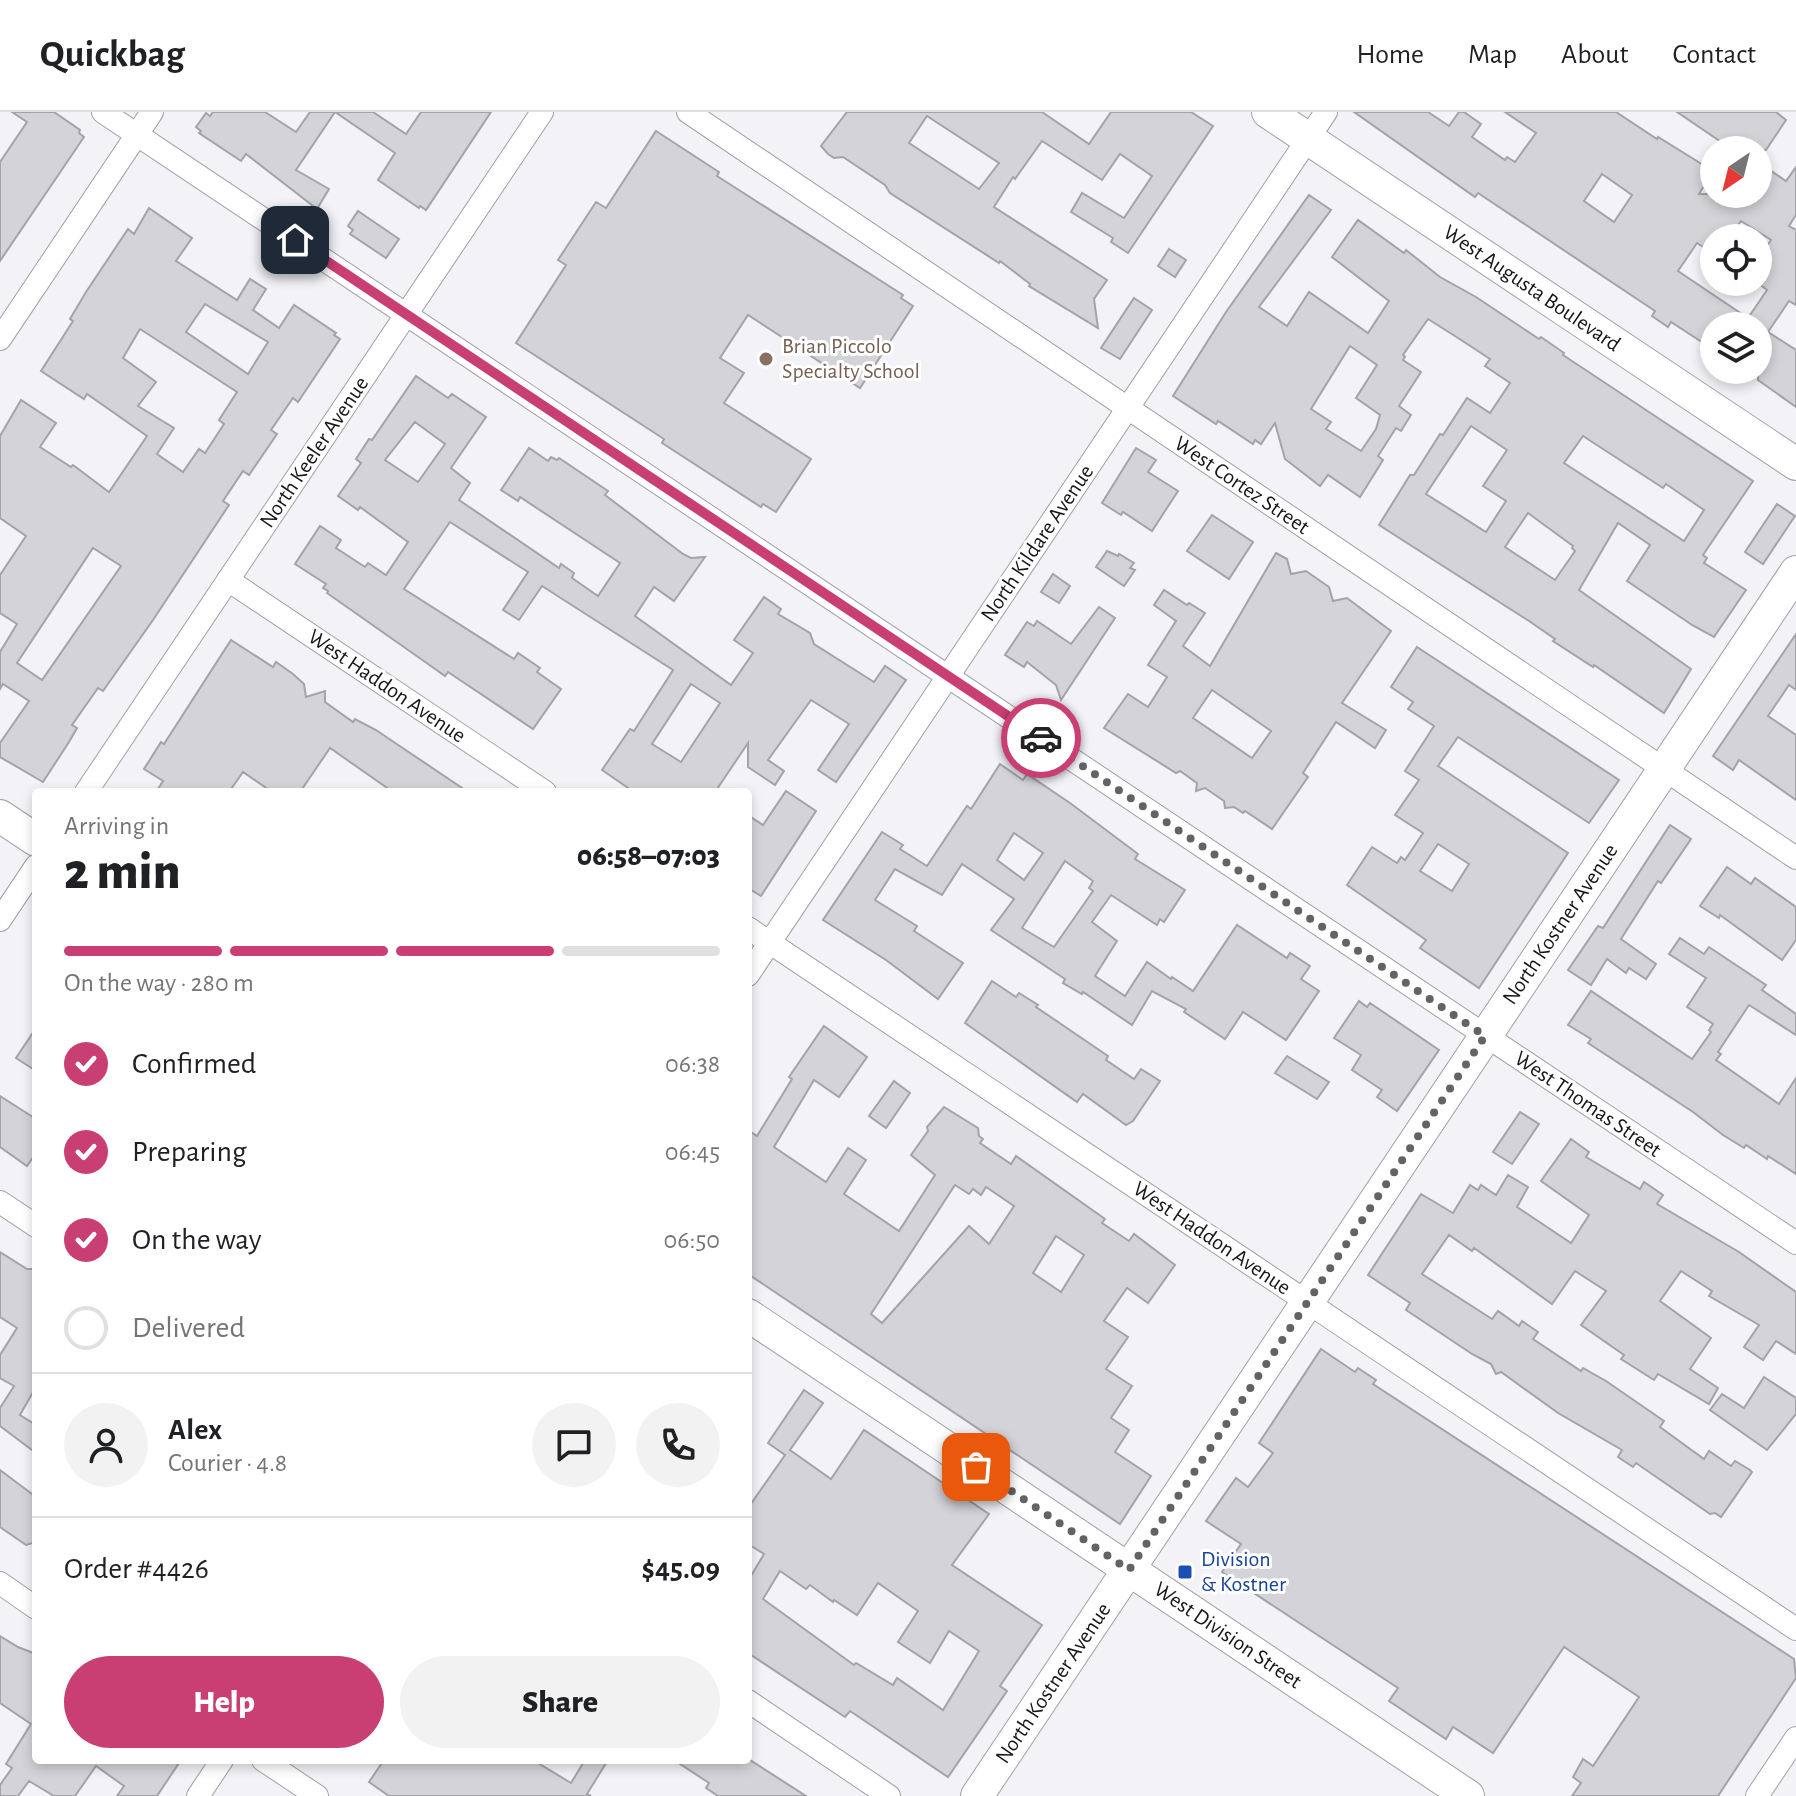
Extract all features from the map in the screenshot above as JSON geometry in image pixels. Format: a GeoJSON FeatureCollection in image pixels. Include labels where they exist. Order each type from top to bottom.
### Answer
{"type":"FeatureCollection","features":[{"type":"Feature","properties":{"kind":"street","name":"West Thomas Street"},"geometry":{"type":"LineString","coordinates":[[103,112],[1796,1243]]}},
{"type":"Feature","properties":{"kind":"street"},"geometry":{"type":"LineString","coordinates":[[0,339],[152,112]]}},
{"type":"Feature","properties":{"kind":"street","name":"North Keeler Avenue"},"geometry":{"type":"LineString","coordinates":[[89,788],[542,112]]}},
{"type":"Feature","properties":{"kind":"street","name":"West Cortez Street"},"geometry":{"type":"LineString","coordinates":[[688,112],[1796,858]]}},
{"type":"Feature","properties":{"kind":"street","name":"West Augusta Boulevard"},"geometry":{"type":"LineString","coordinates":[[1268,112],[1796,464]]}},
{"type":"Feature","properties":{"kind":"street","name":"North Kildare Avenue"},"geometry":{"type":"LineString","coordinates":[[752,969],[1326,112]]}},
{"type":"Feature","properties":{"kind":"street","name":"North Kostner Avenue"},"geometry":{"type":"LineString","coordinates":[[977,1796],[1796,572]]}},
{"type":"Feature","properties":{"kind":"street","name":"West Haddon Avenue"},"geometry":{"type":"LineString","coordinates":[[228,580],[539,788]]}},
{"type":"Feature","properties":{"kind":"street"},"geometry":{"type":"LineString","coordinates":[[0,816],[32,837]]}},
{"type":"Feature","properties":{"kind":"street"},"geometry":{"type":"LineString","coordinates":[[0,920],[32,872]]}},
{"type":"Feature","properties":{"kind":"street","name":"West Haddon Avenue"},"geometry":{"type":"LineString","coordinates":[[752,931],[1796,1629]]}},
{"type":"Feature","properties":{"kind":"street"},"geometry":{"type":"LineString","coordinates":[[0,1202],[32,1223]]}},
{"type":"Feature","properties":{"kind":"street","name":"West Division Street"},"geometry":{"type":"LineString","coordinates":[[752,1318],[1468,1796]]}},
{"type":"Feature","properties":{"kind":"street"},"geometry":{"type":"LineString","coordinates":[[0,1583],[32,1605]]}},
{"type":"Feature","properties":{"kind":"street"},"geometry":{"type":"LineString","coordinates":[[752,1704],[889,1796]]}},
{"type":"Feature","properties":{"kind":"street"},"geometry":{"type":"LineString","coordinates":[[1757,1796],[1796,1738]]}},
{"type":"Feature","properties":{"kind":"street"},"geometry":{"type":"LineString","coordinates":[[198,1796],[219,1764]]}},
{"type":"Feature","properties":{"kind":"street"},"geometry":{"type":"LineString","coordinates":[[269,1764],[317,1796]]}},
{"type":"Feature","properties":{"kind":"building"},"geometry":{"type":"Polygon","coordinates":[[[12,112],[54,112],[80,130],[84,137],[0,261],[0,162],[27,122],[12,112]]]}},
{"type":"Feature","properties":{"kind":"building"},"geometry":{"type":"Polygon","coordinates":[[[213,112],[265,112],[296,132],[310,112],[335,112],[296,170],[329,189],[317,209],[246,154],[241,161],[199,133],[201,131],[196,127],[206,113],[210,116],[213,112]]]}},
{"type":"Feature","properties":{"kind":"building"},"geometry":{"type":"Polygon","coordinates":[[[335,112],[373,112],[406,134],[421,112],[491,112],[426,210],[378,180],[395,153],[335,112]]]}},
{"type":"Feature","properties":{"kind":"building"},"geometry":{"type":"Polygon","coordinates":[[[847,112],[1042,112],[1089,144],[1111,112],[1191,112],[1213,126],[1128,253],[1111,242],[1113,238],[1071,212],[1082,193],[1124,218],[1152,176],[1120,154],[1102,180],[1042,141],[994,207],[1107,280],[1094,299],[1098,328],[1029,286],[1000,261],[890,193],[885,185],[843,157],[834,158],[821,146],[847,112]],[[927,116],[909,143],[979,189],[999,163],[927,116]]]}},
{"type":"Feature","properties":{"kind":"building"},"geometry":{"type":"Polygon","coordinates":[[[1354,112],[1428,112],[1449,126],[1459,112],[1464,112],[1481,124],[1472,137],[1505,160],[1507,157],[1515,162],[1536,133],[1505,112],[1616,112],[1700,163],[1700,208],[1772,208],[1772,172],[1786,181],[1796,167],[1796,215],[1789,226],[1796,230],[1796,305],[1789,301],[1772,326],[1772,312],[1752,312],[1763,296],[1772,296],[1772,224],[1746,224],[1741,221],[1739,224],[1700,224],[1700,245],[1697,243],[1678,271],[1700,286],[1700,296],[1715,296],[1739,312],[1700,312],[1700,341],[1671,322],[1668,327],[1652,316],[1655,311],[1478,193],[1475,197],[1354,112]],[[1602,174],[1584,201],[1614,222],[1632,195],[1602,174]]]}},
{"type":"Feature","properties":{"kind":"building"},"geometry":{"type":"Polygon","coordinates":[[[1677,112],[1776,112],[1786,120],[1772,141],[1772,136],[1712,136],[1677,112]]]}},
{"type":"Feature","properties":{"kind":"building"},"geometry":{"type":"Polygon","coordinates":[[[656,131],[719,172],[717,176],[903,295],[901,298],[913,306],[860,388],[748,315],[720,358],[744,373],[724,403],[811,459],[776,512],[763,504],[761,507],[662,443],[664,439],[516,343],[566,265],[558,260],[596,202],[606,208],[656,131]]]}},
{"type":"Feature","properties":{"kind":"building"},"geometry":{"type":"Polygon","coordinates":[[[1309,195],[1331,210],[1259,307],[1287,326],[1309,292],[1368,333],[1389,301],[1332,257],[1358,220],[1404,253],[1406,250],[1440,277],[1539,339],[1541,337],[1563,355],[1753,481],[1703,555],[1707,558],[1704,563],[1746,590],[1714,637],[1627,581],[1650,545],[1618,523],[1579,590],[1691,669],[1664,713],[1553,641],[1555,639],[1529,621],[1379,525],[1410,475],[1414,475],[1467,398],[1490,413],[1510,383],[1485,366],[1490,359],[1428,319],[1403,355],[1403,360],[1421,372],[1399,406],[1411,415],[1401,431],[1396,428],[1378,456],[1383,460],[1360,497],[1328,475],[1320,486],[1285,459],[1275,423],[1261,444],[1255,440],[1253,444],[1173,396],[1226,312],[1309,195]],[[1350,346],[1311,409],[1331,422],[1326,429],[1361,451],[1376,429],[1380,415],[1356,398],[1377,365],[1350,346]],[[1471,426],[1426,494],[1486,532],[1506,501],[1483,486],[1507,450],[1471,426]],[[1583,436],[1564,463],[1684,541],[1704,510],[1666,484],[1663,488],[1583,436]],[[1528,513],[1505,547],[1555,580],[1575,551],[1573,546],[1528,513]]]}},
{"type":"Feature","properties":{"kind":"building"},"geometry":{"type":"Polygon","coordinates":[[[149,208],[192,238],[176,261],[237,300],[250,279],[266,289],[253,310],[279,328],[294,305],[336,333],[334,335],[340,339],[298,402],[293,398],[271,430],[277,434],[249,475],[243,471],[223,501],[229,505],[153,620],[103,691],[98,688],[72,725],[77,728],[43,782],[0,757],[0,743],[29,701],[3,684],[0,689],[0,652],[17,624],[0,613],[0,575],[26,536],[0,518],[0,436],[21,400],[56,423],[40,447],[71,467],[73,465],[109,492],[147,436],[87,394],[84,399],[41,371],[73,321],[70,319],[86,292],[128,229],[134,234],[149,208]],[[205,304],[186,332],[248,374],[268,342],[205,304]],[[140,329],[123,358],[156,382],[138,406],[174,428],[157,454],[183,472],[199,449],[205,453],[224,424],[219,420],[237,392],[140,329]],[[93,548],[17,663],[42,680],[121,566],[93,548]]]}},
{"type":"Feature","properties":{"kind":"building"},"geometry":{"type":"Polygon","coordinates":[[[358,211],[399,239],[386,258],[350,234],[353,230],[348,226],[358,211]]]}},
{"type":"Feature","properties":{"kind":"building"},"geometry":{"type":"Polygon","coordinates":[[[1169,249],[1186,260],[1175,277],[1158,266],[1169,249]]]}},
{"type":"Feature","properties":{"kind":"building"},"geometry":{"type":"Polygon","coordinates":[[[1134,298],[1152,310],[1120,359],[1101,348],[1134,298]]]}},
{"type":"Feature","properties":{"kind":"building"},"geometry":{"type":"Polygon","coordinates":[[[1772,335],[1796,350],[1796,407],[1764,384],[1772,384],[1772,335]]]}},
{"type":"Feature","properties":{"kind":"building"},"geometry":{"type":"Polygon","coordinates":[[[416,376],[448,398],[452,394],[486,417],[451,468],[470,483],[459,500],[559,568],[561,564],[574,573],[572,578],[598,596],[620,563],[520,497],[518,501],[501,490],[529,448],[548,461],[551,457],[559,458],[608,491],[605,495],[683,554],[691,558],[705,557],[674,601],[654,587],[635,616],[731,685],[753,653],[734,640],[764,597],[781,609],[778,614],[810,633],[814,644],[874,682],[885,666],[906,680],[836,782],[818,770],[849,724],[811,700],[768,760],[784,771],[775,785],[748,767],[748,743],[718,788],[628,788],[602,770],[630,729],[634,731],[673,670],[542,586],[519,620],[503,610],[528,572],[450,522],[404,589],[514,659],[518,653],[540,668],[537,672],[561,689],[533,729],[448,672],[445,676],[327,593],[323,588],[326,584],[295,564],[320,526],[341,540],[336,548],[365,567],[368,563],[386,575],[408,542],[360,507],[358,510],[338,496],[361,463],[356,459],[369,439],[372,440],[416,376]],[[415,422],[385,460],[418,482],[445,444],[415,422]],[[691,684],[652,744],[681,762],[720,703],[691,684]]]}},
{"type":"Feature","properties":{"kind":"building"},"geometry":{"type":"Polygon","coordinates":[[[1136,448],[1156,460],[1148,472],[1178,491],[1152,531],[1123,512],[1121,515],[1102,503],[1136,448]]]}},
{"type":"Feature","properties":{"kind":"building"},"geometry":{"type":"Polygon","coordinates":[[[1777,504],[1795,516],[1763,564],[1745,552],[1777,504]]]}},
{"type":"Feature","properties":{"kind":"building"},"geometry":{"type":"Polygon","coordinates":[[[1212,515],[1253,542],[1229,579],[1187,551],[1212,515]]]}},
{"type":"Feature","properties":{"kind":"building"},"geometry":{"type":"Polygon","coordinates":[[[1107,551],[1134,563],[1130,568],[1135,570],[1124,586],[1096,567],[1107,551]]]}},
{"type":"Feature","properties":{"kind":"building"},"geometry":{"type":"Polygon","coordinates":[[[1276,553],[1287,559],[1291,574],[1306,571],[1329,587],[1333,601],[1347,598],[1391,631],[1342,703],[1386,730],[1375,748],[1336,722],[1303,773],[1308,777],[1272,829],[1245,811],[1225,808],[1224,801],[1205,788],[1196,791],[1197,783],[1180,771],[1176,773],[1104,728],[1128,694],[1148,707],[1167,677],[1148,665],[1176,621],[1154,605],[1164,590],[1205,613],[1183,646],[1210,666],[1276,553]],[[1212,690],[1193,718],[1252,758],[1271,731],[1212,690]]]}},
{"type":"Feature","properties":{"kind":"building"},"geometry":{"type":"Polygon","coordinates":[[[1053,574],[1070,586],[1059,603],[1041,592],[1053,574]]]}},
{"type":"Feature","properties":{"kind":"building"},"geometry":{"type":"Polygon","coordinates":[[[1099,607],[1115,618],[1061,700],[1056,685],[1027,662],[1024,667],[1005,655],[1027,622],[1034,626],[1037,621],[1071,644],[1099,607]]]}},
{"type":"Feature","properties":{"kind":"building"},"geometry":{"type":"Polygon","coordinates":[[[1796,634],[1796,690],[1789,685],[1768,716],[1796,735],[1796,800],[1739,760],[1733,770],[1713,756],[1796,634]]]}},
{"type":"Feature","properties":{"kind":"building"},"geometry":{"type":"Polygon","coordinates":[[[231,640],[273,667],[276,662],[293,674],[304,684],[306,697],[325,691],[325,702],[353,722],[355,719],[376,730],[462,788],[387,788],[330,748],[303,788],[266,788],[243,772],[232,788],[159,788],[163,781],[144,769],[161,742],[164,744],[231,640]]]}},
{"type":"Feature","properties":{"kind":"building"},"geometry":{"type":"Polygon","coordinates":[[[1417,647],[1619,780],[1589,823],[1458,737],[1438,766],[1568,853],[1479,988],[1420,948],[1426,940],[1347,885],[1372,847],[1397,863],[1401,857],[1405,860],[1423,833],[1395,815],[1419,780],[1405,771],[1434,726],[1408,709],[1413,702],[1391,687],[1417,647]],[[1438,844],[1420,871],[1452,891],[1469,864],[1438,844]]]}},
{"type":"Feature","properties":{"kind":"building"},"geometry":{"type":"Polygon","coordinates":[[[1000,764],[1023,780],[1027,774],[1138,854],[1135,859],[1185,890],[1164,922],[1160,919],[1157,925],[1111,895],[1092,922],[1117,941],[1095,976],[1125,996],[1147,962],[1193,991],[1237,925],[1287,958],[1290,953],[1310,966],[1301,979],[1319,991],[1286,1040],[1243,1012],[1225,1039],[1184,1012],[1186,1009],[1152,991],[1132,1025],[1083,992],[1063,983],[1065,979],[991,930],[1014,899],[962,864],[942,895],[895,869],[875,900],[917,926],[914,931],[963,963],[938,999],[886,960],[823,920],[882,832],[903,845],[900,849],[927,866],[967,806],[971,809],[1000,764]],[[1014,833],[997,860],[1024,880],[1043,853],[1014,833]],[[1065,861],[1022,928],[1054,947],[1093,891],[1089,888],[1093,881],[1065,861]]]}},
{"type":"Feature","properties":{"kind":"building"},"geometry":{"type":"Polygon","coordinates":[[[786,791],[816,811],[761,896],[752,890],[752,818],[763,825],[786,791]]]}},
{"type":"Feature","properties":{"kind":"building"},"geometry":{"type":"Polygon","coordinates":[[[1670,825],[1691,839],[1661,883],[1658,881],[1621,939],[1656,964],[1646,979],[1629,968],[1626,973],[1607,959],[1591,985],[1568,970],[1598,926],[1603,928],[1670,825]]]}},
{"type":"Feature","properties":{"kind":"building"},"geometry":{"type":"Polygon","coordinates":[[[1727,867],[1751,884],[1755,878],[1796,907],[1796,940],[1782,960],[1720,915],[1719,918],[1700,906],[1727,867]]]}},
{"type":"Feature","properties":{"kind":"building"},"geometry":{"type":"Polygon","coordinates":[[[1680,938],[1704,954],[1709,947],[1766,985],[1762,990],[1796,1014],[1796,1035],[1749,1005],[1718,1052],[1721,1054],[1716,1060],[1779,1104],[1796,1078],[1796,1174],[1768,1156],[1767,1159],[1723,1135],[1588,1043],[1591,1039],[1568,1025],[1591,991],[1692,1059],[1711,1032],[1709,1030],[1713,1024],[1687,1007],[1706,978],[1669,954],[1680,938]]]}},
{"type":"Feature","properties":{"kind":"building"},"geometry":{"type":"Polygon","coordinates":[[[992,981],[1016,997],[1019,993],[1038,1005],[1036,1007],[1108,1056],[1106,1060],[1134,1079],[1141,1069],[1160,1081],[1133,1121],[1126,1125],[1083,1094],[1077,1102],[965,1023],[992,981]]]}},
{"type":"Feature","properties":{"kind":"building"},"geometry":{"type":"Polygon","coordinates":[[[1359,1001],[1367,1007],[1370,1003],[1439,1050],[1397,1111],[1377,1097],[1382,1090],[1352,1070],[1361,1055],[1334,1038],[1359,1001]]]}},
{"type":"Feature","properties":{"kind":"building"},"geometry":{"type":"Polygon","coordinates":[[[824,1026],[867,1057],[839,1097],[814,1080],[774,1147],[826,1182],[848,1148],[866,1160],[844,1194],[899,1231],[935,1175],[911,1155],[928,1131],[927,1127],[944,1107],[978,1128],[979,1136],[983,1139],[980,1143],[1011,1164],[1016,1156],[1105,1219],[1102,1223],[1129,1241],[1134,1234],[1175,1265],[1148,1303],[1127,1288],[1104,1321],[1128,1337],[1106,1369],[1132,1386],[1111,1418],[1129,1430],[1115,1452],[1151,1476],[1120,1524],[752,1277],[752,1133],[757,1136],[792,1079],[789,1077],[824,1026]],[[955,1185],[871,1314],[882,1323],[969,1226],[989,1244],[1014,1206],[986,1187],[981,1195],[973,1189],[969,1194],[955,1185]],[[1056,1236],[1033,1273],[1061,1292],[1084,1255],[1056,1236]]]}},
{"type":"Feature","properties":{"kind":"building"},"geometry":{"type":"Polygon","coordinates":[[[32,1034],[32,1068],[16,1058],[32,1034]]]}},
{"type":"Feature","properties":{"kind":"building"},"geometry":{"type":"Polygon","coordinates":[[[1287,1056],[1329,1082],[1317,1099],[1275,1073],[1287,1056]]]}},
{"type":"Feature","properties":{"kind":"building"},"geometry":{"type":"Polygon","coordinates":[[[894,1081],[910,1093],[886,1128],[869,1116],[894,1081]]]}},
{"type":"Feature","properties":{"kind":"building"},"geometry":{"type":"Polygon","coordinates":[[[0,1096],[32,1116],[32,1159],[27,1166],[0,1147],[0,1096]]]}},
{"type":"Feature","properties":{"kind":"building"},"geometry":{"type":"Polygon","coordinates":[[[1520,1112],[1539,1124],[1512,1164],[1493,1152],[1520,1112]]]}},
{"type":"Feature","properties":{"kind":"building"},"geometry":{"type":"Polygon","coordinates":[[[1571,1139],[1589,1152],[1586,1157],[1640,1189],[1644,1182],[1663,1195],[1657,1204],[1739,1252],[1796,1292],[1796,1354],[1776,1341],[1763,1360],[1744,1347],[1759,1325],[1709,1296],[1712,1291],[1681,1271],[1660,1301],[1711,1338],[1690,1369],[1718,1388],[1709,1404],[1658,1374],[1654,1380],[1621,1359],[1624,1355],[1581,1325],[1606,1291],[1575,1271],[1552,1304],[1474,1248],[1472,1251],[1449,1235],[1422,1274],[1492,1319],[1498,1311],[1519,1326],[1522,1321],[1538,1332],[1533,1339],[1581,1371],[1583,1368],[1606,1381],[1664,1421],[1660,1427],[1704,1459],[1709,1451],[1731,1466],[1735,1461],[1750,1470],[1752,1472],[1721,1517],[1710,1514],[1636,1463],[1633,1467],[1618,1457],[1622,1450],[1558,1413],[1501,1372],[1496,1374],[1491,1364],[1406,1310],[1410,1303],[1368,1275],[1421,1194],[1453,1213],[1470,1185],[1478,1190],[1481,1185],[1496,1195],[1508,1175],[1528,1187],[1517,1207],[1571,1243],[1589,1215],[1541,1181],[1571,1139]]]}},
{"type":"Feature","properties":{"kind":"building"},"geometry":{"type":"Polygon","coordinates":[[[0,1252],[32,1269],[32,1394],[20,1415],[32,1422],[32,1450],[0,1426],[0,1408],[14,1386],[0,1378],[0,1355],[17,1328],[0,1317],[0,1252]]]}},
{"type":"Feature","properties":{"kind":"building"},"geometry":{"type":"Polygon","coordinates":[[[1321,1349],[1355,1372],[1358,1368],[1376,1380],[1373,1384],[1794,1659],[1796,1678],[1718,1796],[1572,1796],[1581,1783],[1573,1777],[1583,1759],[1593,1766],[1639,1697],[1564,1647],[1493,1753],[1453,1727],[1446,1739],[1389,1701],[1398,1688],[1222,1572],[1241,1544],[1206,1521],[1236,1478],[1248,1487],[1273,1453],[1259,1443],[1321,1349]]]}},
{"type":"Feature","properties":{"kind":"building"},"geometry":{"type":"Polygon","coordinates":[[[1764,1377],[1796,1398],[1796,1414],[1767,1450],[1710,1410],[1722,1394],[1744,1408],[1764,1377]]]}},
{"type":"Feature","properties":{"kind":"building"},"geometry":{"type":"Polygon","coordinates":[[[804,1390],[823,1403],[790,1450],[831,1479],[864,1430],[989,1514],[952,1565],[1042,1625],[1000,1686],[1007,1691],[948,1777],[850,1711],[845,1717],[752,1656],[752,1574],[764,1554],[752,1546],[752,1502],[785,1455],[768,1443],[804,1390]],[[780,1571],[763,1599],[854,1665],[856,1663],[893,1685],[897,1678],[943,1710],[979,1651],[949,1631],[930,1663],[898,1642],[918,1611],[878,1583],[857,1615],[810,1585],[806,1589],[780,1571]]]}},
{"type":"Feature","properties":{"kind":"building"},"geometry":{"type":"Polygon","coordinates":[[[0,1470],[32,1494],[32,1543],[26,1545],[0,1527],[0,1470]]]}},
{"type":"Feature","properties":{"kind":"building"},"geometry":{"type":"Polygon","coordinates":[[[0,1636],[32,1652],[32,1764],[178,1764],[157,1796],[117,1796],[124,1786],[96,1766],[75,1796],[54,1796],[29,1781],[18,1796],[0,1796],[0,1785],[12,1768],[6,1764],[31,1724],[0,1703],[0,1636]]]}},
{"type":"Feature","properties":{"kind":"building"},"geometry":{"type":"Polygon","coordinates":[[[752,1761],[806,1796],[718,1796],[706,1788],[709,1783],[680,1764],[752,1764],[752,1761]]]}},
{"type":"Feature","properties":{"kind":"building"},"geometry":{"type":"Polygon","coordinates":[[[381,1764],[540,1764],[571,1783],[583,1764],[606,1764],[587,1794],[591,1796],[389,1796],[369,1782],[381,1764]]]}},
{"type":"Feature","properties":{"kind":"way so far"},"geometry":{"type":"LineString","coordinates":[[976,1467],[1129,1570],[1485,1036],[1041,738]]}},
{"type":"Feature","properties":{"kind":"place","name":"Brian Piccolo Specialty School"},"geometry":{"type":"Point","coordinates":[766,359]}},
{"type":"Feature","properties":{"kind":"place","name":"Division & Kostner"},"geometry":{"type":"Point","coordinates":[1185,1572]}},
{"type":"Feature","properties":{"kind":"route"},"geometry":{"type":"LineString","coordinates":[[295,240],[1041,738]]}}]}
